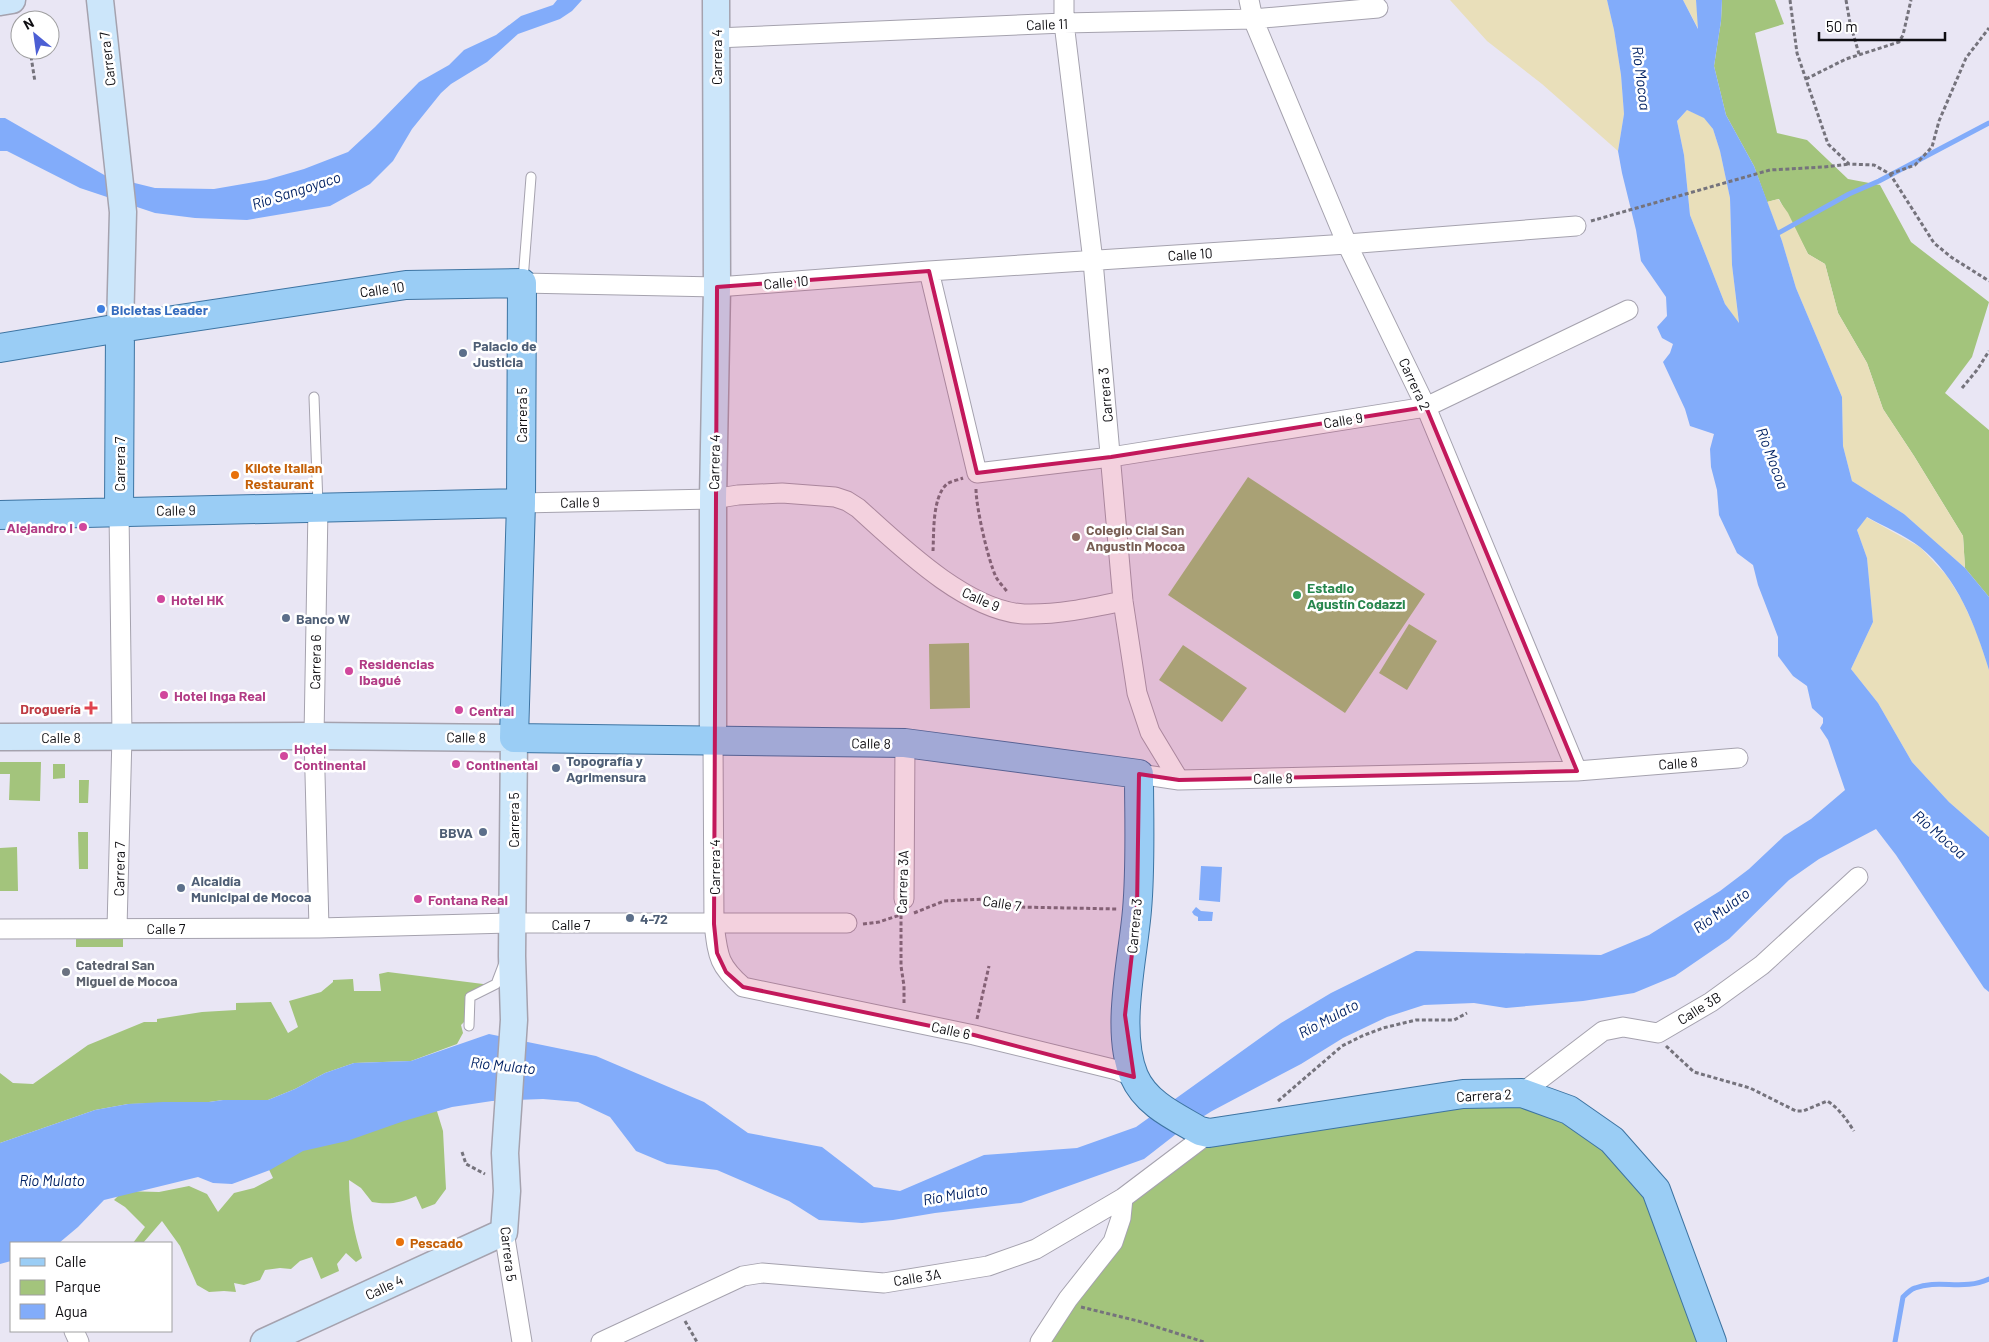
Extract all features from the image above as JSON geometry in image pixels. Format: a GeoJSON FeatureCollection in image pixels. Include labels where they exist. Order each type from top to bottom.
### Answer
{"type":"FeatureCollection","features":[{"type":"Feature","properties":{"kind":"main road"},"geometry":{"type":"LineString","coordinates":[[0,2],[12,0]]}},
{"type":"Feature","properties":{"kind":"main road","name":"Carrera 7"},"geometry":{"type":"LineString","coordinates":[[100,0],[123,212],[119,512]]}},
{"type":"Feature","properties":{"kind":"main road","name":"Carrera 4"},"geometry":{"type":"LineString","coordinates":[[713,740],[713,499],[717,287],[716,0]]}},
{"type":"Feature","properties":{"kind":"main road","name":"Calle 10"},"geometry":{"type":"LineString","coordinates":[[0,348],[406,285],[522,283]]}},
{"type":"Feature","properties":{"kind":"main road","name":"Carrera 5"},"geometry":{"type":"LineString","coordinates":[[504,1232],[507,1191],[505,1152],[514,1020],[512,956],[514,738],[521,504],[522,283]]}},
{"type":"Feature","properties":{"kind":"main road","name":"Calle 9"},"geometry":{"type":"LineString","coordinates":[[0,515],[521,504]]}},
{"type":"Feature","properties":{"kind":"main road","name":"Calle 8"},"geometry":{"type":"LineString","coordinates":[[0,737],[314,736],[905,743],[1139,774]]}},
{"type":"Feature","properties":{"kind":"main road","name":"Carrera 3"},"geometry":{"type":"LineString","coordinates":[[1134,1077],[1127,1047],[1125,1015],[1137,909],[1139,774]]}},
{"type":"Feature","properties":{"kind":"main road"},"geometry":{"type":"LineString","coordinates":[[1134,1077],[1155,1104],[1204,1132]]}},
{"type":"Feature","properties":{"kind":"main road","name":"Carrera 2"},"geometry":{"type":"LineString","coordinates":[[1204,1132],[1259,1126],[1463,1094],[1522,1093],[1570,1110],[1612,1140],[1656,1190],[1712,1342]]}},
{"type":"Feature","properties":{"kind":"main road","name":"Calle 4"},"geometry":{"type":"LineString","coordinates":[[264,1342],[504,1232]]}},
{"type":"Feature","properties":{"kind":"street","name":"Carrera 3"},"geometry":{"type":"LineString","coordinates":[[1064,0],[1064,23],[1093,261],[1123,601],[1137,693],[1150,732],[1178,780]]}},
{"type":"Feature","properties":{"kind":"street","name":"Carrera 2"},"geometry":{"type":"LineString","coordinates":[[1249,0],[1253,19],[1348,244],[1426,407],[1577,771]]}},
{"type":"Feature","properties":{"kind":"street","name":"Calle 11"},"geometry":{"type":"LineString","coordinates":[[716,38],[1064,23],[1253,19],[1378,8]]}},
{"type":"Feature","properties":{"kind":"street","name":"Calle 10"},"geometry":{"type":"LineString","coordinates":[[522,283],[717,287],[929,271],[1348,244],[1576,226]]}},
{"type":"Feature","properties":{"kind":"street"},"geometry":{"type":"LineString","coordinates":[[929,271],[977,473]]}},
{"type":"Feature","properties":{"kind":"street","name":"Calle 9"},"geometry":{"type":"LineString","coordinates":[[977,473],[1111,457],[1426,407],[1628,310]]}},
{"type":"Feature","properties":{"kind":"street","name":"Calle 9"},"geometry":{"type":"LineString","coordinates":[[521,504],[713,499],[738,495],[782,493],[835,497],[847,501],[858,508],[924,567],[972,597],[991,606],[1022,614],[1076,611],[1123,601]]}},
{"type":"Feature","properties":{"kind":"street","name":"Carrera 6"},"geometry":{"type":"LineString","coordinates":[[318,508],[314,736],[319,928]]}},
{"type":"Feature","properties":{"kind":"street","name":"Carrera 7"},"geometry":{"type":"LineString","coordinates":[[117,928],[122,736],[119,512]]}},
{"type":"Feature","properties":{"kind":"street","name":"Carrera 4"},"geometry":{"type":"LineString","coordinates":[[713,740],[714,924]]}},
{"type":"Feature","properties":{"kind":"street","name":"Carrera 3A"},"geometry":{"type":"LineString","coordinates":[[902,907],[905,743]]}},
{"type":"Feature","properties":{"kind":"street","name":"Calle 8"},"geometry":{"type":"LineString","coordinates":[[1139,774],[1178,780],[1577,771],[1738,758]]}},
{"type":"Feature","properties":{"kind":"street","name":"Calle 3B"},"geometry":{"type":"LineString","coordinates":[[1658,1033],[1710,1002],[1762,965],[1858,877]]}},
{"type":"Feature","properties":{"kind":"street","name":"Calle 7"},"geometry":{"type":"LineString","coordinates":[[0,929],[847,923]]}},
{"type":"Feature","properties":{"kind":"street","name":"Calle 6"},"geometry":{"type":"LineString","coordinates":[[714,924],[718,953],[726,972],[743,987],[974,1035],[1116,1070],[1134,1077]]}},
{"type":"Feature","properties":{"kind":"street"},"geometry":{"type":"LineString","coordinates":[[1522,1093],[1603,1030],[1623,1027],[1658,1033]]}},
{"type":"Feature","properties":{"kind":"street","name":"Calle 3A"},"geometry":{"type":"LineString","coordinates":[[601,1342],[743,1276],[762,1273],[884,1283],[988,1266],[1036,1249],[1123,1198],[1204,1132]]}},
{"type":"Feature","properties":{"kind":"street"},"geometry":{"type":"LineString","coordinates":[[1040,1342],[1068,1299],[1113,1242],[1121,1218],[1123,1198]]}},
{"type":"Feature","properties":{"kind":"street","name":"Carrera 5"},"geometry":{"type":"LineString","coordinates":[[504,1232],[522,1342]]}},
{"type":"Feature","properties":{"kind":"lane","name":"Carrera 5"},"geometry":{"type":"LineString","coordinates":[[522,283],[531,177]]}},
{"type":"Feature","properties":{"kind":"lane","name":"Carrera 6"},"geometry":{"type":"LineString","coordinates":[[314,397],[318,508]]}},
{"type":"Feature","properties":{"kind":"lane"},"geometry":{"type":"LineString","coordinates":[[469,1026],[470,997],[496,984],[502,966],[512,956]]}},
{"type":"Feature","properties":{"kind":"path"},"geometry":{"type":"LineString","coordinates":[[1790,0],[1798,53],[1828,144],[1849,164]]}},
{"type":"Feature","properties":{"kind":"path"},"geometry":{"type":"LineString","coordinates":[[1846,0],[1859,54]]}},
{"type":"Feature","properties":{"kind":"path"},"geometry":{"type":"LineString","coordinates":[[1806,79],[1846,59],[1899,42],[1903,35],[1911,0]]}},
{"type":"Feature","properties":{"kind":"path"},"geometry":{"type":"LineString","coordinates":[[1890,174],[1914,165],[1932,147],[1939,120],[1966,58],[1989,28]]}},
{"type":"Feature","properties":{"kind":"path"},"geometry":{"type":"LineString","coordinates":[[32,60],[35,82]]}},
{"type":"Feature","properties":{"kind":"path"},"geometry":{"type":"LineString","coordinates":[[1576,226],[1770,170],[1849,164],[1874,165],[1890,174],[1934,243],[1951,258],[1989,280]]}},
{"type":"Feature","properties":{"kind":"path"},"geometry":{"type":"LineString","coordinates":[[1962,388],[1977,370],[1989,351]]}},
{"type":"Feature","properties":{"kind":"path"},"geometry":{"type":"LineString","coordinates":[[924,567],[932,562],[934,526],[939,498],[948,484],[977,473],[976,502],[996,578],[1022,614]]}},
{"type":"Feature","properties":{"kind":"path","name":"Calle 7"},"geometry":{"type":"LineString","coordinates":[[847,923],[880,922],[902,907],[922,911],[944,902],[985,899],[1019,907],[1137,909]]}},
{"type":"Feature","properties":{"kind":"path","name":"Carrera 3A"},"geometry":{"type":"LineString","coordinates":[[902,907],[901,966],[906,1020]]}},
{"type":"Feature","properties":{"kind":"path"},"geometry":{"type":"LineString","coordinates":[[974,1035],[989,966]]}},
{"type":"Feature","properties":{"kind":"path"},"geometry":{"type":"LineString","coordinates":[[1259,1126],[1260,1120],[1282,1097],[1342,1046],[1383,1028],[1416,1020],[1454,1020],[1467,1013]]}},
{"type":"Feature","properties":{"kind":"path"},"geometry":{"type":"LineString","coordinates":[[1658,1033],[1668,1050],[1694,1072],[1750,1088],[1796,1111],[1803,1111],[1828,1101],[1839,1110],[1854,1131]]}},
{"type":"Feature","properties":{"kind":"path"},"geometry":{"type":"LineString","coordinates":[[1068,1299],[1080,1307],[1138,1321],[1204,1342]]}},
{"type":"Feature","properties":{"kind":"highlighted area"},"geometry":{"type":"Polygon","coordinates":[[[929,271],[977,473],[1111,457],[1426,407],[1577,771],[1179,780],[1139,774],[1137,909],[1125,1015],[1134,1077],[974,1035],[743,987],[726,972],[717,953],[714,924],[717,287],[929,271]]]}},
{"type":"Feature","properties":{"kind":"green space"},"geometry":{"type":"Polygon","coordinates":[[[1722,0],[1775,0],[1784,24],[1755,33],[1777,133],[1807,140],[1848,179],[1880,185],[1911,242],[1989,302],[1972,357],[1945,393],[1989,430],[1989,597],[1965,568],[1963,536],[1883,409],[1867,363],[1838,313],[1825,264],[1808,254],[1779,199],[1767,202],[1754,166],[1726,115],[1714,66],[1721,21],[1722,0]]]}},
{"type":"Feature","properties":{"kind":"green space","name":"Estadio Agustín Codazzi"},"geometry":{"type":"Polygon","coordinates":[[[1248,477],[1425,594],[1345,713],[1168,595],[1248,477]]]}},
{"type":"Feature","properties":{"kind":"green space"},"geometry":{"type":"Polygon","coordinates":[[[1409,624],[1437,641],[1407,690],[1379,673],[1409,624]]]}},
{"type":"Feature","properties":{"kind":"green space"},"geometry":{"type":"Polygon","coordinates":[[[969,643],[970,708],[930,709],[929,644],[969,643]]]}},
{"type":"Feature","properties":{"kind":"green space"},"geometry":{"type":"Polygon","coordinates":[[[1183,645],[1247,688],[1222,722],[1159,680],[1183,645]]]}},
{"type":"Feature","properties":{"kind":"green space"},"geometry":{"type":"Polygon","coordinates":[[[0,762],[41,762],[40,801],[9,800],[10,774],[0,774],[0,762]]]}},
{"type":"Feature","properties":{"kind":"green space"},"geometry":{"type":"Polygon","coordinates":[[[53,764],[65,764],[65,778],[53,779],[53,764]]]}},
{"type":"Feature","properties":{"kind":"green space"},"geometry":{"type":"Polygon","coordinates":[[[79,780],[89,780],[88,803],[79,803],[79,780]]]}},
{"type":"Feature","properties":{"kind":"green space"},"geometry":{"type":"Polygon","coordinates":[[[78,832],[88,832],[88,869],[79,869],[78,832]]]}},
{"type":"Feature","properties":{"kind":"green space"},"geometry":{"type":"Polygon","coordinates":[[[17,847],[18,891],[0,891],[0,848],[17,847]]]}},
{"type":"Feature","properties":{"kind":"green space"},"geometry":{"type":"Polygon","coordinates":[[[76,937],[123,937],[123,947],[76,947],[76,937]]]}},
{"type":"Feature","properties":{"kind":"green space"},"geometry":{"type":"Polygon","coordinates":[[[388,972],[491,985],[467,995],[466,1020],[461,1025],[463,1033],[457,1044],[411,1061],[354,1063],[325,1073],[295,1089],[268,1100],[128,1104],[95,1110],[0,1143],[0,1073],[13,1083],[33,1084],[88,1045],[144,1022],[157,1022],[157,1019],[202,1012],[236,1010],[236,1003],[271,1002],[288,1033],[298,1027],[289,1001],[321,992],[333,980],[353,979],[354,991],[381,991],[379,974],[388,972]]]}},
{"type":"Feature","properties":{"kind":"green space"},"geometry":{"type":"Polygon","coordinates":[[[1463,1094],[1569,1110],[1656,1190],[1712,1342],[1040,1342],[1113,1242],[1123,1198],[1209,1133],[1463,1094]]]}},
{"type":"Feature","properties":{"kind":"green space"},"geometry":{"type":"Polygon","coordinates":[[[432,1095],[443,1131],[446,1189],[435,1204],[422,1209],[416,1196],[394,1203],[372,1202],[361,1188],[349,1180],[352,1220],[362,1258],[356,1262],[346,1253],[337,1264],[339,1271],[321,1279],[312,1257],[300,1261],[291,1269],[265,1270],[260,1280],[244,1285],[234,1283],[236,1292],[209,1292],[197,1285],[180,1246],[162,1221],[144,1242],[134,1242],[145,1227],[125,1207],[114,1200],[123,1191],[159,1192],[189,1186],[207,1194],[218,1212],[234,1193],[254,1188],[273,1178],[264,1159],[432,1095]]]}},
{"type":"Feature","properties":{"kind":"sand"},"geometry":{"type":"Polygon","coordinates":[[[1450,0],[1607,0],[1621,75],[1624,114],[1618,151],[1542,84],[1487,41],[1450,0]]]}},
{"type":"Feature","properties":{"kind":"sand"},"geometry":{"type":"Polygon","coordinates":[[[1683,0],[1696,0],[1699,30],[1683,0]]]}},
{"type":"Feature","properties":{"kind":"sand"},"geometry":{"type":"Polygon","coordinates":[[[1687,110],[1704,117],[1713,129],[1720,151],[1730,198],[1732,265],[1739,324],[1725,304],[1690,215],[1684,155],[1677,121],[1687,110]]]}},
{"type":"Feature","properties":{"kind":"sand"},"geometry":{"type":"Polygon","coordinates":[[[1778,199],[1788,213],[1808,254],[1825,264],[1838,313],[1867,363],[1883,409],[1963,536],[1965,568],[1904,514],[1852,481],[1843,446],[1842,397],[1796,288],[1782,241],[1767,202],[1778,199]]]}},
{"type":"Feature","properties":{"kind":"sand"},"geometry":{"type":"Polygon","coordinates":[[[1866,517],[1920,547],[1947,576],[1962,600],[1977,633],[1989,670],[1989,837],[1949,802],[1912,762],[1878,703],[1851,669],[1873,622],[1867,558],[1857,530],[1866,517]]]}},
{"type":"Feature","properties":{"kind":"water","name":"Río Sangoyaco"},"geometry":{"type":"Polygon","coordinates":[[[557,0],[582,0],[572,11],[560,19],[518,34],[487,62],[451,84],[441,93],[412,129],[393,161],[370,184],[330,206],[247,220],[195,218],[155,213],[80,188],[7,151],[0,151],[0,118],[5,118],[106,176],[155,188],[214,189],[266,180],[304,169],[348,152],[419,82],[449,65],[464,50],[496,35],[521,16],[553,5],[557,0]]]}},
{"type":"Feature","properties":{"kind":"water"},"geometry":{"type":"Polygon","coordinates":[[[1607,0],[1683,0],[1698,29],[1696,0],[1722,0],[1721,21],[1714,66],[1726,115],[1754,166],[1782,241],[1796,288],[1842,397],[1843,446],[1852,481],[1904,514],[1965,568],[1989,597],[1989,670],[1978,636],[1964,603],[1945,573],[1933,559],[1914,543],[1867,517],[1857,530],[1867,558],[1873,622],[1851,669],[1878,703],[1912,762],[1949,802],[1989,837],[1989,992],[1984,988],[1896,855],[1876,829],[1819,859],[1789,880],[1729,939],[1675,976],[1634,993],[1583,1001],[1506,1008],[1474,1003],[1424,1005],[1387,1017],[1343,1038],[1301,1064],[1212,1111],[1180,1131],[1144,1159],[1021,1203],[862,1223],[819,1220],[789,1201],[717,1170],[667,1164],[636,1151],[610,1117],[578,1102],[543,1099],[492,1101],[452,1107],[347,1141],[303,1151],[270,1170],[232,1184],[213,1183],[198,1177],[104,1200],[60,1242],[10,1242],[10,1261],[0,1264],[0,1143],[95,1110],[128,1104],[268,1100],[295,1089],[325,1073],[354,1063],[411,1061],[489,1034],[596,1056],[704,1102],[748,1133],[822,1147],[874,1187],[900,1191],[984,1155],[1077,1148],[1136,1127],[1281,1023],[1331,993],[1416,951],[1601,955],[1649,935],[1720,891],[1749,869],[1784,836],[1811,819],[1845,790],[1828,740],[1820,728],[1823,718],[1812,708],[1807,686],[1793,676],[1778,656],[1778,637],[1758,585],[1753,565],[1737,553],[1719,515],[1717,490],[1711,467],[1710,449],[1714,434],[1690,426],[1685,409],[1663,362],[1670,353],[1673,344],[1662,338],[1657,327],[1667,316],[1666,297],[1641,261],[1618,151],[1624,114],[1621,75],[1607,0]],[[1687,110],[1677,121],[1684,155],[1690,215],[1725,304],[1739,323],[1732,265],[1730,198],[1720,151],[1713,129],[1704,118],[1687,110]]]}},
{"type":"Feature","properties":{"kind":"water"},"geometry":{"type":"Polygon","coordinates":[[[1201,866],[1222,867],[1220,902],[1199,900],[1201,866]]]}},
{"type":"Feature","properties":{"kind":"water"},"geometry":{"type":"Polygon","coordinates":[[[1196,907],[1201,911],[1213,912],[1212,921],[1198,921],[1198,917],[1192,912],[1196,907]]]}},
{"type":"Feature","properties":{"kind":"waterway"},"geometry":{"type":"LineString","coordinates":[[1773,236],[1849,194],[1879,181],[1989,123]]}},
{"type":"Feature","properties":{"kind":"waterway"},"geometry":{"type":"LineString","coordinates":[[1895,1342],[1903,1297],[1912,1289],[1933,1284],[1970,1284],[1989,1279]]}},
{"type":"Feature","properties":{"kind":"place","name":"Bicletas Leader"},"geometry":{"type":"Point","coordinates":[101,309]}},
{"type":"Feature","properties":{"kind":"place","name":"Palacio de Justicia"},"geometry":{"type":"Point","coordinates":[463,353]}},
{"type":"Feature","properties":{"kind":"place","name":"Kilote Italian Restaurant"},"geometry":{"type":"Point","coordinates":[235,475]}},
{"type":"Feature","properties":{"kind":"place","name":"Alejandro I"},"geometry":{"type":"Point","coordinates":[83,527]}},
{"type":"Feature","properties":{"kind":"place","name":"Colegio Cial San Angustin Mocoa"},"geometry":{"type":"Point","coordinates":[1076,537]}},
{"type":"Feature","properties":{"kind":"place","name":"Estadio Agustín Codazzi"},"geometry":{"type":"Point","coordinates":[1297,595]}},
{"type":"Feature","properties":{"kind":"place","name":"Hotel HK"},"geometry":{"type":"Point","coordinates":[161,599]}},
{"type":"Feature","properties":{"kind":"place","name":"Banco W"},"geometry":{"type":"Point","coordinates":[286,618]}},
{"type":"Feature","properties":{"kind":"place","name":"Residencias Ibagué"},"geometry":{"type":"Point","coordinates":[349,671]}},
{"type":"Feature","properties":{"kind":"place","name":"Hotel Inga Real"},"geometry":{"type":"Point","coordinates":[164,695]}},
{"type":"Feature","properties":{"kind":"place","name":"Droguería"},"geometry":{"type":"Point","coordinates":[91,708]}},
{"type":"Feature","properties":{"kind":"place","name":"Central"},"geometry":{"type":"Point","coordinates":[459,710]}},
{"type":"Feature","properties":{"kind":"place","name":"Hotel Continental"},"geometry":{"type":"Point","coordinates":[284,756]}},
{"type":"Feature","properties":{"kind":"place","name":"Continental"},"geometry":{"type":"Point","coordinates":[456,764]}},
{"type":"Feature","properties":{"kind":"place","name":"Topografía y Agrimensura"},"geometry":{"type":"Point","coordinates":[556,768]}},
{"type":"Feature","properties":{"kind":"place","name":"BBVA"},"geometry":{"type":"Point","coordinates":[483,832]}},
{"type":"Feature","properties":{"kind":"place","name":"Alcaldía Municipal de Mocoa"},"geometry":{"type":"Point","coordinates":[181,888]}},
{"type":"Feature","properties":{"kind":"place","name":"Fontana Real"},"geometry":{"type":"Point","coordinates":[418,899]}},
{"type":"Feature","properties":{"kind":"place","name":"4-72"},"geometry":{"type":"Point","coordinates":[630,918]}},
{"type":"Feature","properties":{"kind":"place","name":"Catedral San Miguel de Mocoa"},"geometry":{"type":"Point","coordinates":[66,972]}},
{"type":"Feature","properties":{"kind":"place","name":"Pescado"},"geometry":{"type":"Point","coordinates":[400,1242]}},
{"type":"Feature","properties":{"kind":"water label","name":"Río Mocoa"},"geometry":{"type":"Point","coordinates":[1642,78]}},
{"type":"Feature","properties":{"kind":"water label","name":"Río Mocoa"},"geometry":{"type":"Point","coordinates":[1773,458]}},
{"type":"Feature","properties":{"kind":"water label","name":"Río Mocoa"},"geometry":{"type":"Point","coordinates":[1940,834]}},
{"type":"Feature","properties":{"kind":"water label","name":"Río Mulato"},"geometry":{"type":"Point","coordinates":[1721,910]}},
{"type":"Feature","properties":{"kind":"water label","name":"Río Mulato"},"geometry":{"type":"Point","coordinates":[1328,1018]}},
{"type":"Feature","properties":{"kind":"water label","name":"Río Mulato"},"geometry":{"type":"Point","coordinates":[503,1065]}},
{"type":"Feature","properties":{"kind":"water label","name":"Río Mulato"},"geometry":{"type":"Point","coordinates":[52,1180]}},
{"type":"Feature","properties":{"kind":"water label","name":"Río Mulato"},"geometry":{"type":"Point","coordinates":[955,1194]}}]}
